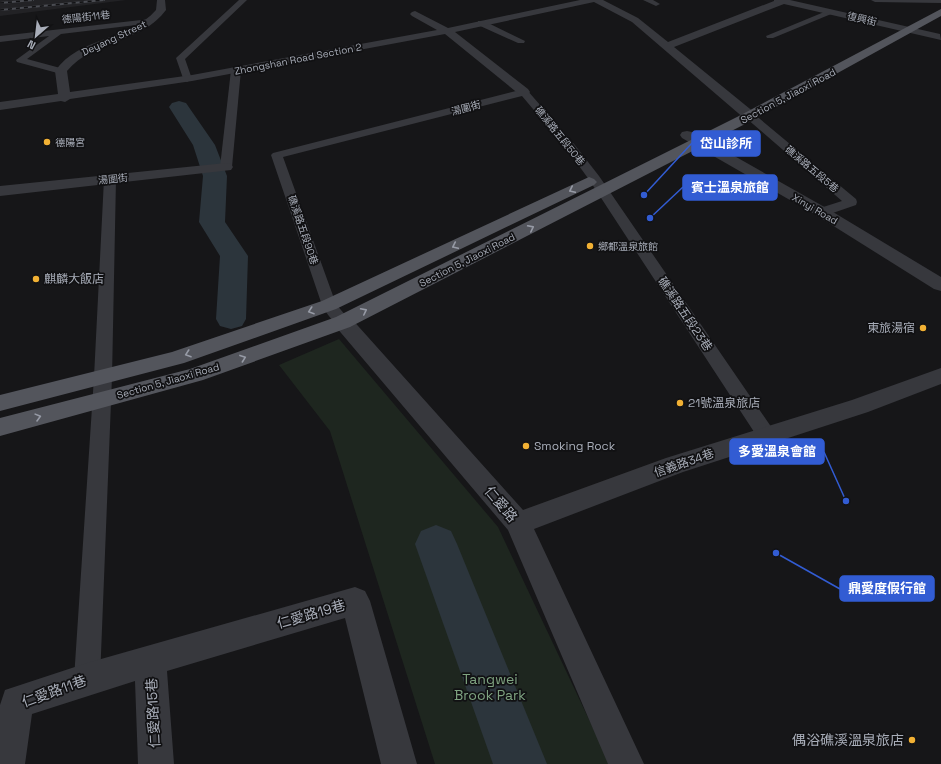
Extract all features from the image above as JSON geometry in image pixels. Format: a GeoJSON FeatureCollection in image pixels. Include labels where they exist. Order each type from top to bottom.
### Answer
{"type":"FeatureCollection","features":[{"type":"Feature","properties":{"kind":"main road"},"geometry":{"type":"LineString","coordinates":[[921,12],[941,1]]}},
{"type":"Feature","properties":{"kind":"main road","name":"Section 5, Jiaoxi Road"},"geometry":{"type":"LineString","coordinates":[[0,427],[195,375],[336,313],[599,186],[746,112],[903,25],[941,12]]}},
{"type":"Feature","properties":{"kind":"main road","name":"Section 5, Jiaoxi Road"},"geometry":{"type":"LineString","coordinates":[[0,403],[177,358],[336,313]]}},
{"type":"Feature","properties":{"kind":"street","name":"Deyang Street"},"geometry":{"type":"LineString","coordinates":[[61,71],[69,60],[88,48],[128,32],[150,21],[161,10],[161,0]]}},
{"type":"Feature","properties":{"kind":"street","name":"Zhongshan Road Section 2"},"geometry":{"type":"LineString","coordinates":[[0,106],[65,98],[187,79],[447,31],[594,0]]}},
{"type":"Feature","properties":{"kind":"street"},"geometry":{"type":"LineString","coordinates":[[594,0],[635,20],[746,112]]}},
{"type":"Feature","properties":{"kind":"street"},"geometry":{"type":"LineString","coordinates":[[667,46],[781,1]]}},
{"type":"Feature","properties":{"kind":"street","name":"復興街"},"geometry":{"type":"LineString","coordinates":[[781,1],[903,25],[940,37]]}},
{"type":"Feature","properties":{"kind":"street"},"geometry":{"type":"LineString","coordinates":[[415,14],[447,31],[524,92]]}},
{"type":"Feature","properties":{"kind":"street"},"geometry":{"type":"LineString","coordinates":[[61,71],[65,98]]}},
{"type":"Feature","properties":{"kind":"street","name":"Xinyi Road"},"geometry":{"type":"LineString","coordinates":[[694,138],[822,212],[941,285]]}},
{"type":"Feature","properties":{"kind":"street","name":"湯圍街"},"geometry":{"type":"LineString","coordinates":[[0,191],[226,167]]}},
{"type":"Feature","properties":{"kind":"street","name":"仁愛路"},"geometry":{"type":"LineString","coordinates":[[336,313],[518,523],[626,764]]}},
{"type":"Feature","properties":{"kind":"street","name":"信義路34巷"},"geometry":{"type":"LineString","coordinates":[[518,523],[676,466],[860,406],[941,376]]}},
{"type":"Feature","properties":{"kind":"street","name":"仁愛路19巷"},"geometry":{"type":"LineString","coordinates":[[150,661],[355,600],[399,764]]}},
{"type":"Feature","properties":{"kind":"street","name":"仁愛路11巷"},"geometry":{"type":"LineString","coordinates":[[7,764],[17,702],[87,679],[150,661]]}},
{"type":"Feature","properties":{"kind":"street","name":"仁愛路15巷"},"geometry":{"type":"LineString","coordinates":[[150,661],[156,764]]}},
{"type":"Feature","properties":{"kind":"lane"},"geometry":{"type":"LineString","coordinates":[[187,79],[180,58],[243,0]]}},
{"type":"Feature","properties":{"kind":"lane"},"geometry":{"type":"LineString","coordinates":[[646,0],[656,4]]}},
{"type":"Feature","properties":{"kind":"lane"},"geometry":{"type":"LineString","coordinates":[[781,1],[795,0]]}},
{"type":"Feature","properties":{"kind":"lane"},"geometry":{"type":"LineString","coordinates":[[875,0],[941,1]]}},
{"type":"Feature","properties":{"kind":"lane"},"geometry":{"type":"LineString","coordinates":[[770,36],[832,12]]}},
{"type":"Feature","properties":{"kind":"lane","name":"德陽街11巷"},"geometry":{"type":"LineString","coordinates":[[0,39],[150,21]]}},
{"type":"Feature","properties":{"kind":"lane"},"geometry":{"type":"LineString","coordinates":[[481,23],[521,41]]}},
{"type":"Feature","properties":{"kind":"lane"},"geometry":{"type":"LineString","coordinates":[[60,31],[20,60],[61,71]]}},
{"type":"Feature","properties":{"kind":"lane"},"geometry":{"type":"LineString","coordinates":[[226,167],[236,70]]}},
{"type":"Feature","properties":{"kind":"lane","name":"湯圍街"},"geometry":{"type":"LineString","coordinates":[[277,155],[524,92]]}},
{"type":"Feature","properties":{"kind":"lane","name":"礁溪路五段50巷"},"geometry":{"type":"LineString","coordinates":[[524,92],[570,146],[599,186]]}},
{"type":"Feature","properties":{"kind":"lane","name":"礁溪路五段5巷"},"geometry":{"type":"LineString","coordinates":[[746,112],[851,202],[822,212]]}},
{"type":"Feature","properties":{"kind":"lane","name":"礁溪路五段90巷"},"geometry":{"type":"LineString","coordinates":[[277,155],[336,313]]}},
{"type":"Feature","properties":{"kind":"lane"},"geometry":{"type":"LineString","coordinates":[[87,679],[100,400],[103,377],[110,179]]}},
{"type":"Feature","properties":{"kind":"lane","name":"礁溪路五段23巷"},"geometry":{"type":"LineString","coordinates":[[599,186],[767,436]]}},
{"type":"Feature","properties":{"kind":"shaded area"},"geometry":{"type":"Polygon","coordinates":[[[0,0],[126,0],[0,16],[0,0]]]}},
{"type":"Feature","properties":{"kind":"green space","name":"Tangwei Brook Park"},"geometry":{"type":"Polygon","coordinates":[[[339,339],[498,527],[610,764],[435,764],[330,431],[279,365],[339,339]]]}},
{"type":"Feature","properties":{"kind":"waterway"},"geometry":{"type":"LineString","coordinates":[[179,107],[204,145],[215,176],[212,222],[234,256],[231,319]]}},
{"type":"Feature","properties":{"kind":"waterway"},"geometry":{"type":"LineString","coordinates":[[436,544],[520,764]]}},
{"type":"Feature","properties":{"kind":"railway"},"geometry":{"type":"LineString","coordinates":[[0,3],[33,0]]}},
{"type":"Feature","properties":{"kind":"railway"},"geometry":{"type":"LineString","coordinates":[[0,10],[104,0]]}},
{"type":"Feature","properties":{"kind":"place","name":"德陽宮"},"geometry":{"type":"Point","coordinates":[47,142]}},
{"type":"Feature","properties":{"kind":"place","name":"岱山診所"},"geometry":{"type":"Point","coordinates":[644,195]}},
{"type":"Feature","properties":{"kind":"place","name":"賓士溫泉旅館"},"geometry":{"type":"Point","coordinates":[650,218]}},
{"type":"Feature","properties":{"kind":"place","name":"鄉都溫泉旅館"},"geometry":{"type":"Point","coordinates":[590,246]}},
{"type":"Feature","properties":{"kind":"place","name":"麒麟大飯店"},"geometry":{"type":"Point","coordinates":[36,279]}},
{"type":"Feature","properties":{"kind":"place","name":"東旅湯宿"},"geometry":{"type":"Point","coordinates":[923,328]}},
{"type":"Feature","properties":{"kind":"place","name":"21號溫泉旅店"},"geometry":{"type":"Point","coordinates":[680,403]}},
{"type":"Feature","properties":{"kind":"place","name":"Smoking Rock"},"geometry":{"type":"Point","coordinates":[526,446]}},
{"type":"Feature","properties":{"kind":"place","name":"多愛溫泉會館"},"geometry":{"type":"Point","coordinates":[846,501]}},
{"type":"Feature","properties":{"kind":"place","name":"鼎愛度假行館"},"geometry":{"type":"Point","coordinates":[776,553]}},
{"type":"Feature","properties":{"kind":"place","name":"偶浴礁溪溫泉旅店"},"geometry":{"type":"Point","coordinates":[912,740]}}]}
